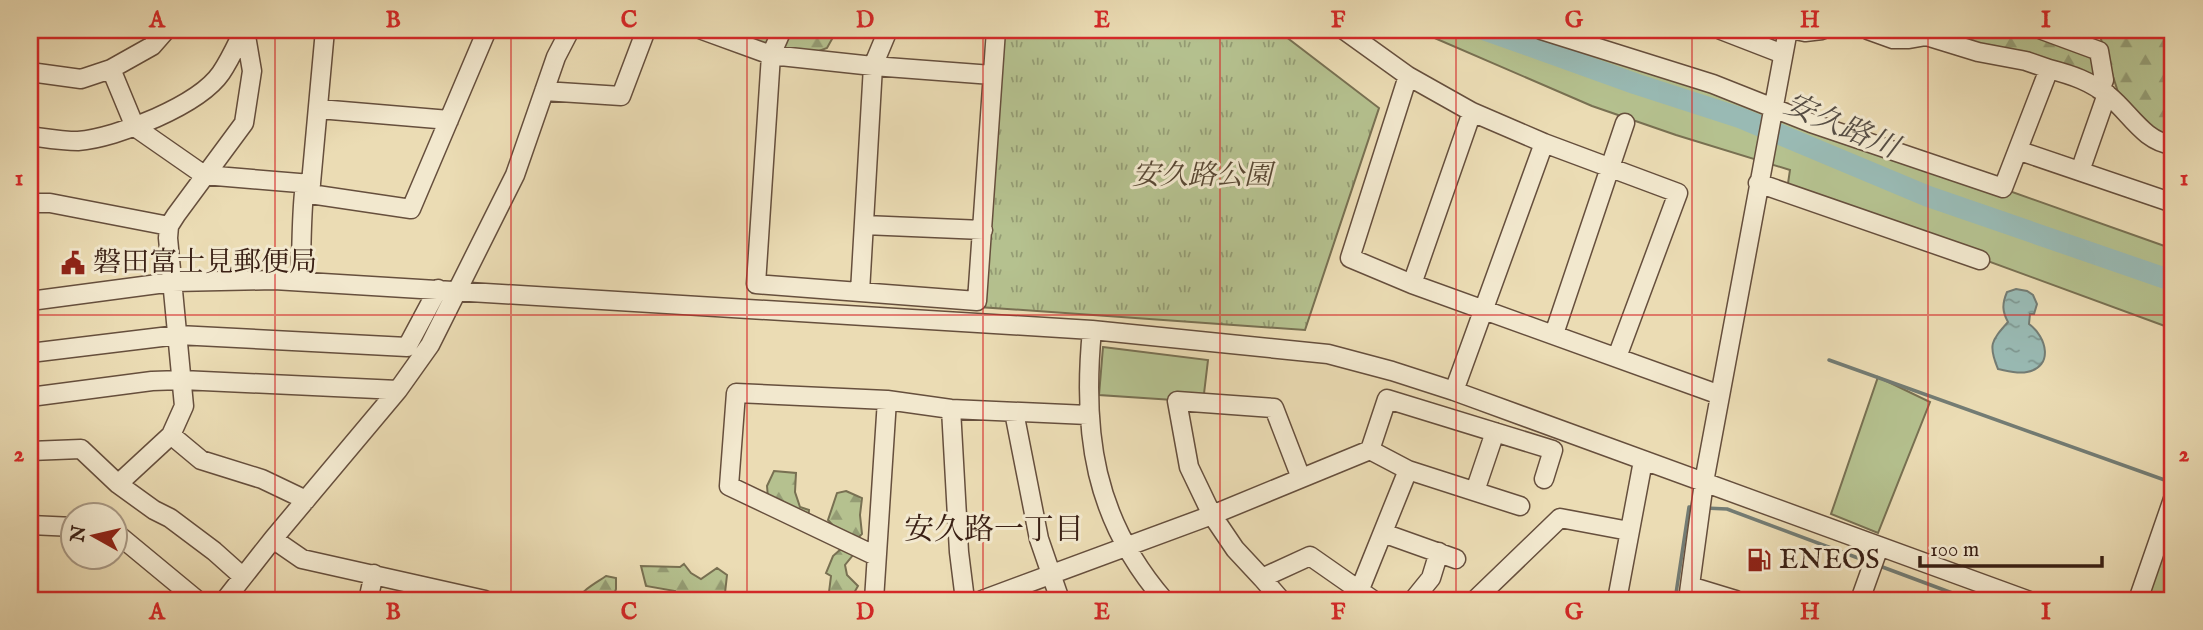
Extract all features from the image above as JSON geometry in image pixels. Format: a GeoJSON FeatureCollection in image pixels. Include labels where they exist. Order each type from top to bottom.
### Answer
{"type":"FeatureCollection","features":[{"type":"Feature","properties":{"kind":"street"},"geometry":{"type":"LineString","coordinates":[[30,72],[81,79],[111,69],[152,47],[166,30]]}},
{"type":"Feature","properties":{"kind":"street"},"geometry":{"type":"LineString","coordinates":[[30,136],[76,141],[108,137],[173,110],[212,83],[221,73],[245,30]]}},
{"type":"Feature","properties":{"kind":"street"},"geometry":{"type":"LineString","coordinates":[[118,484],[171,435],[184,406],[169,226],[244,124],[252,71],[245,30]]}},
{"type":"Feature","properties":{"kind":"street"},"geometry":{"type":"LineString","coordinates":[[311,189],[325,30]]}},
{"type":"Feature","properties":{"kind":"street"},"geometry":{"type":"LineString","coordinates":[[111,69],[135,127],[204,175],[311,189],[411,209],[487,30]]}},
{"type":"Feature","properties":{"kind":"street"},"geometry":{"type":"LineString","coordinates":[[30,452],[81,449],[118,484],[214,551],[237,591],[273,539],[398,390],[430,345],[515,175],[556,57],[570,30]]}},
{"type":"Feature","properties":{"kind":"street"},"geometry":{"type":"LineString","coordinates":[[544,91],[621,96],[646,30]]}},
{"type":"Feature","properties":{"kind":"street"},"geometry":{"type":"LineString","coordinates":[[702,30],[771,55],[992,75]]}},
{"type":"Feature","properties":{"kind":"street"},"geometry":{"type":"LineString","coordinates":[[782,30],[771,55],[756,284],[977,301],[996,30]]}},
{"type":"Feature","properties":{"kind":"street"},"geometry":{"type":"LineString","coordinates":[[860,292],[873,66],[888,30]]}},
{"type":"Feature","properties":{"kind":"street"},"geometry":{"type":"LineString","coordinates":[[1344,30],[1408,76],[1472,112],[1544,143],[1678,193],[1617,357]]}},
{"type":"Feature","properties":{"kind":"street"},"geometry":{"type":"LineString","coordinates":[[1541,30],[1713,85],[2003,188],[2020,151],[2049,69]]}},
{"type":"Feature","properties":{"kind":"street"},"geometry":{"type":"LineString","coordinates":[[1721,30],[1783,54]]}},
{"type":"Feature","properties":{"kind":"street"},"geometry":{"type":"LineString","coordinates":[[1736,600],[1689,593],[1704,482],[1788,30]]}},
{"type":"Feature","properties":{"kind":"street"},"geometry":{"type":"LineString","coordinates":[[1795,30],[1822,30]]}},
{"type":"Feature","properties":{"kind":"street"},"geometry":{"type":"LineString","coordinates":[[1868,30],[1893,39],[1909,40],[1926,36],[2083,78],[2125,110],[2144,132],[2164,144],[2173,145]]}},
{"type":"Feature","properties":{"kind":"street"},"geometry":{"type":"LineString","coordinates":[[2042,30],[2099,51],[2104,92],[2080,171]]}},
{"type":"Feature","properties":{"kind":"street"},"geometry":{"type":"LineString","coordinates":[[1408,76],[1350,258],[1412,284],[1720,395]]}},
{"type":"Feature","properties":{"kind":"street"},"geometry":{"type":"LineString","coordinates":[[318,110],[449,120]]}},
{"type":"Feature","properties":{"kind":"street"},"geometry":{"type":"LineString","coordinates":[[1412,284],[1472,112]]}},
{"type":"Feature","properties":{"kind":"street"},"geometry":{"type":"LineString","coordinates":[[1554,334],[1625,123]]}},
{"type":"Feature","properties":{"kind":"street"},"geometry":{"type":"LineString","coordinates":[[1454,391],[1544,143]]}},
{"type":"Feature","properties":{"kind":"street"},"geometry":{"type":"LineString","coordinates":[[2020,151],[2173,203]]}},
{"type":"Feature","properties":{"kind":"street"},"geometry":{"type":"LineString","coordinates":[[1758,183],[1980,260]]}},
{"type":"Feature","properties":{"kind":"street"},"geometry":{"type":"LineString","coordinates":[[300,281],[303,243],[300,228],[304,193],[311,189]]}},
{"type":"Feature","properties":{"kind":"street"},"geometry":{"type":"LineString","coordinates":[[30,203],[50,203],[169,226]]}},
{"type":"Feature","properties":{"kind":"street"},"geometry":{"type":"LineString","coordinates":[[864,225],[983,230]]}},
{"type":"Feature","properties":{"kind":"street"},"geometry":{"type":"LineString","coordinates":[[30,301],[173,282],[300,281],[1092,330],[1328,354],[1392,370],[1454,391],[2027,600]]}},
{"type":"Feature","properties":{"kind":"street"},"geometry":{"type":"LineString","coordinates":[[30,353],[178,335],[407,347],[438,289]]}},
{"type":"Feature","properties":{"kind":"street"},"geometry":{"type":"LineString","coordinates":[[1092,330],[1087,378],[1092,451],[1104,496],[1126,548],[1143,576],[1164,600]]}},
{"type":"Feature","properties":{"kind":"street"},"geometry":{"type":"LineString","coordinates":[[30,397],[152,381],[182,380],[398,390]]}},
{"type":"Feature","properties":{"kind":"street"},"geometry":{"type":"LineString","coordinates":[[876,556],[729,486],[736,393],[887,400],[951,409],[1088,415]]}},
{"type":"Feature","properties":{"kind":"street"},"geometry":{"type":"LineString","coordinates":[[982,600],[1212,515],[1370,450],[1387,399],[1553,450],[1544,479]]}},
{"type":"Feature","properties":{"kind":"street"},"geometry":{"type":"LineString","coordinates":[[879,600],[876,556],[887,400]]}},
{"type":"Feature","properties":{"kind":"street"},"geometry":{"type":"LineString","coordinates":[[1281,600],[1235,549],[1212,515],[1189,467],[1177,401],[1274,408],[1301,478]]}},
{"type":"Feature","properties":{"kind":"street"},"geometry":{"type":"LineString","coordinates":[[951,409],[958,552],[965,600]]}},
{"type":"Feature","properties":{"kind":"street"},"geometry":{"type":"LineString","coordinates":[[1014,412],[1039,539],[1060,600]]}},
{"type":"Feature","properties":{"kind":"street"},"geometry":{"type":"LineString","coordinates":[[1475,491],[1495,432]]}},
{"type":"Feature","properties":{"kind":"street"},"geometry":{"type":"LineString","coordinates":[[171,435],[201,460],[262,479],[306,500]]}},
{"type":"Feature","properties":{"kind":"street"},"geometry":{"type":"LineString","coordinates":[[1370,450],[1408,470],[1520,506]]}},
{"type":"Feature","properties":{"kind":"street"},"geometry":{"type":"LineString","coordinates":[[1617,600],[1643,461]]}},
{"type":"Feature","properties":{"kind":"street"},"geometry":{"type":"LineString","coordinates":[[1262,578],[1310,556],[1366,595],[1382,533],[1408,470]]}},
{"type":"Feature","properties":{"kind":"street"},"geometry":{"type":"LineString","coordinates":[[2138,600],[2173,499]]}},
{"type":"Feature","properties":{"kind":"street"},"geometry":{"type":"LineString","coordinates":[[1485,598],[1560,518],[1629,531]]}},
{"type":"Feature","properties":{"kind":"street"},"geometry":{"type":"LineString","coordinates":[[30,525],[60,526]]}},
{"type":"Feature","properties":{"kind":"street"},"geometry":{"type":"LineString","coordinates":[[1382,533],[1456,559]]}},
{"type":"Feature","properties":{"kind":"street"},"geometry":{"type":"LineString","coordinates":[[273,539],[302,559],[485,600]]}},
{"type":"Feature","properties":{"kind":"street"},"geometry":{"type":"LineString","coordinates":[[130,545],[197,600]]}},
{"type":"Feature","properties":{"kind":"street"},"geometry":{"type":"LineString","coordinates":[[1860,600],[1879,547]]}},
{"type":"Feature","properties":{"kind":"street"},"geometry":{"type":"LineString","coordinates":[[1414,599],[1431,578],[1438,552]]}},
{"type":"Feature","properties":{"kind":"street"},"geometry":{"type":"LineString","coordinates":[[368,600],[374,574]]}},
{"type":"Feature","properties":{"kind":"green space"},"geometry":{"type":"Polygon","coordinates":[[[720,30],[837,30],[827,48],[800,58],[720,30]]]}},
{"type":"Feature","properties":{"kind":"green space","name":"安久路公園"},"geometry":{"type":"Polygon","coordinates":[[[996,30],[1277,30],[1379,108],[1305,330],[979,307],[996,30]]]}},
{"type":"Feature","properties":{"kind":"green space"},"geometry":{"type":"Polygon","coordinates":[[[1416,30],[1537,30],[2173,249],[2173,329],[1787,190],[1790,170],[1592,106],[1416,30]]]}},
{"type":"Feature","properties":{"kind":"green space"},"geometry":{"type":"Polygon","coordinates":[[[1868,30],[2045,30],[2101,58],[2100,90],[2062,73],[1868,30]]]}},
{"type":"Feature","properties":{"kind":"green space"},"geometry":{"type":"Polygon","coordinates":[[[2098,30],[2173,30],[2173,45],[2165,58],[2164,81],[2173,85],[2173,140],[2162,136],[2118,92],[2098,30]]]}},
{"type":"Feature","properties":{"kind":"green space"},"geometry":{"type":"Polygon","coordinates":[[[1103,347],[1208,360],[1203,402],[1099,395],[1103,347]]]}},
{"type":"Feature","properties":{"kind":"green space"},"geometry":{"type":"Polygon","coordinates":[[[1878,377],[1930,402],[1878,533],[1831,514],[1878,377]]]}},
{"type":"Feature","properties":{"kind":"green space"},"geometry":{"type":"Polygon","coordinates":[[[774,471],[796,473],[795,492],[800,507],[809,510],[808,520],[768,498],[767,486],[774,471]]]}},
{"type":"Feature","properties":{"kind":"green space"},"geometry":{"type":"Polygon","coordinates":[[[846,491],[862,498],[862,534],[858,538],[838,531],[828,520],[837,493],[846,491]]]}},
{"type":"Feature","properties":{"kind":"green space"},"geometry":{"type":"Polygon","coordinates":[[[2173,500],[2173,600],[2138,600],[2173,500]]]}},
{"type":"Feature","properties":{"kind":"green space"},"geometry":{"type":"Polygon","coordinates":[[[842,548],[853,555],[845,565],[847,575],[858,586],[850,600],[824,600],[829,592],[831,576],[826,573],[833,556],[842,548]]]}},
{"type":"Feature","properties":{"kind":"green space"},"geometry":{"type":"Polygon","coordinates":[[[684,564],[691,573],[701,579],[717,568],[727,575],[725,593],[720,600],[675,600],[675,591],[646,586],[641,566],[680,567],[684,564]]]}},
{"type":"Feature","properties":{"kind":"green space"},"geometry":{"type":"Polygon","coordinates":[[[606,576],[616,578],[612,600],[578,600],[586,589],[606,576]]]}},
{"type":"Feature","properties":{"kind":"water"},"geometry":{"type":"Polygon","coordinates":[[[2016,289],[2033,295],[2037,304],[2034,314],[2030,314],[2029,324],[2040,336],[2045,351],[2041,364],[2036,369],[2023,373],[1998,369],[1992,349],[1995,339],[2008,322],[2003,307],[2007,292],[2016,289]]]}},
{"type":"Feature","properties":{"kind":"waterway","name":"安久路川"},"geometry":{"type":"LineString","coordinates":[[1485,30],[1741,118],[1927,196],[2173,281]]}},
{"type":"Feature","properties":{"kind":"waterway"},"geometry":{"type":"LineString","coordinates":[[1829,360],[2173,483]]}},
{"type":"Feature","properties":{"kind":"waterway"},"geometry":{"type":"LineString","coordinates":[[1675,600],[1689,507],[1694,507]]}},
{"type":"Feature","properties":{"kind":"waterway"},"geometry":{"type":"LineString","coordinates":[[1705,508],[1727,509],[1866,561]]}},
{"type":"Feature","properties":{"kind":"waterway"},"geometry":{"type":"LineString","coordinates":[[1877,565],[1971,600]]}},
{"type":"Feature","properties":{"kind":"place","name":"磐田富士見郵便局"},"geometry":{"type":"Point","coordinates":[73,263]}},
{"type":"Feature","properties":{"kind":"place","name":"ENEOS"},"geometry":{"type":"Point","coordinates":[1759,560]}},
{"type":"Feature","properties":{"kind":"district","name":"安久路一丁目"},"geometry":{"type":"Point","coordinates":[994,531]}}]}
